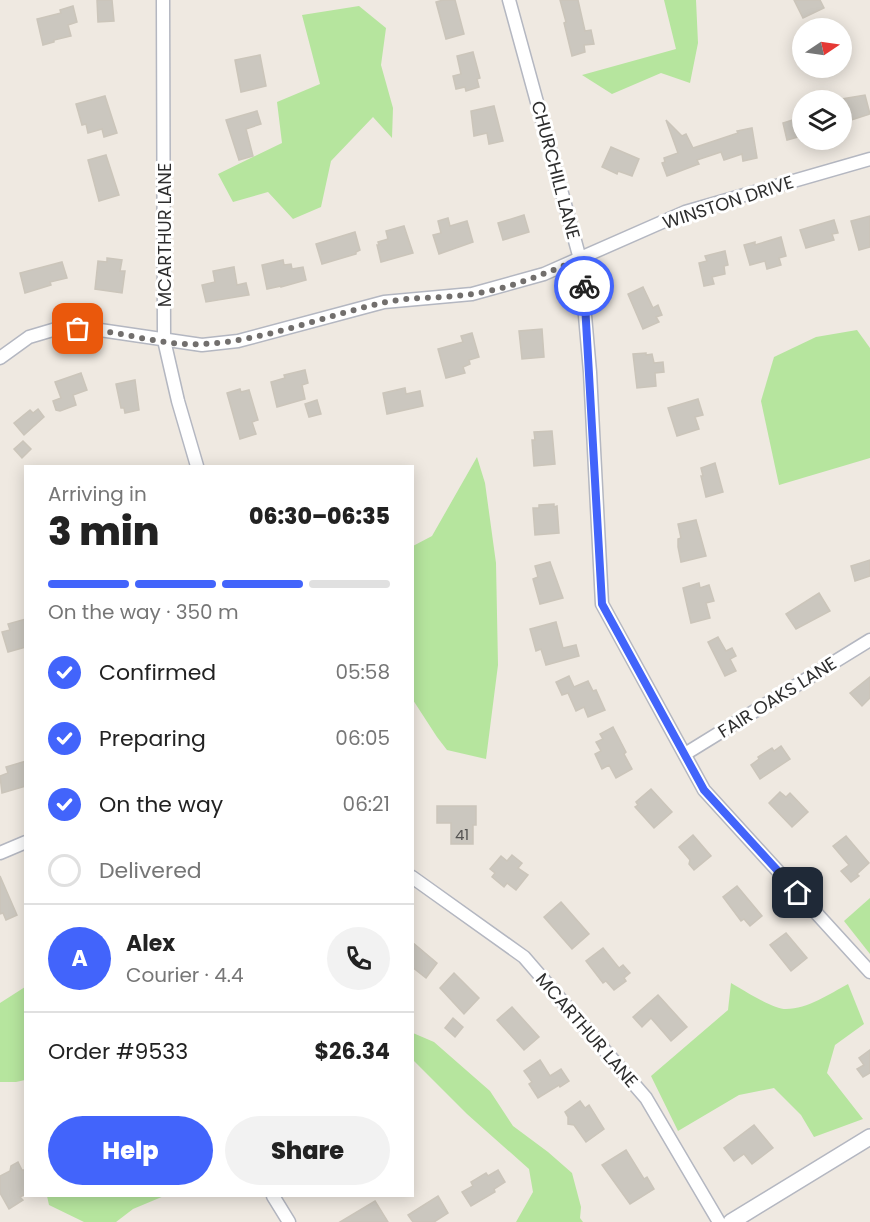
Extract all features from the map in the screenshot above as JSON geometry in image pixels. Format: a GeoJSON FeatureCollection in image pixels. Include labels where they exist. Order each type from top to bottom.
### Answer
{"type":"FeatureCollection","features":[{"type":"Feature","properties":{"kind":"street","name":"MCARTHUR LANE"},"geometry":{"type":"LineString","coordinates":[[163,0],[164,340],[178,402],[197,465]]}},
{"type":"Feature","properties":{"kind":"street","name":"CHURCHILL LANE"},"geometry":{"type":"LineString","coordinates":[[509,0],[580,259],[589,362],[602,604],[704,790],[870,972]]}},
{"type":"Feature","properties":{"kind":"street","name":"WINSTON DRIVE"},"geometry":{"type":"LineString","coordinates":[[0,358],[29,337],[56,329],[100,330],[202,345],[238,340],[384,302],[472,294],[500,288],[544,274],[685,212],[870,159]]}},
{"type":"Feature","properties":{"kind":"street","name":"FAIR OAKS LANE"},"geometry":{"type":"LineString","coordinates":[[685,754],[870,639]]}},
{"type":"Feature","properties":{"kind":"street"},"geometry":{"type":"LineString","coordinates":[[0,853],[24,843]]}},
{"type":"Feature","properties":{"kind":"street","name":"MCARTHUR LANE"},"geometry":{"type":"LineString","coordinates":[[414,879],[524,957],[645,1098],[719,1222]]}},
{"type":"Feature","properties":{"kind":"street"},"geometry":{"type":"LineString","coordinates":[[731,1222],[870,1137]]}},
{"type":"Feature","properties":{"kind":"street"},"geometry":{"type":"LineString","coordinates":[[274,1197],[288,1222]]}},
{"type":"Feature","properties":{"kind":"green space"},"geometry":{"type":"Polygon","coordinates":[[[664,0],[696,0],[698,43],[690,83],[661,73],[612,94],[582,75],[676,49],[664,0]]]}},
{"type":"Feature","properties":{"kind":"green space"},"geometry":{"type":"Polygon","coordinates":[[[359,6],[386,28],[381,65],[393,108],[392,138],[373,117],[331,161],[321,207],[293,219],[268,192],[233,202],[218,174],[282,143],[277,102],[320,84],[302,15],[359,6]]]}},
{"type":"Feature","properties":{"kind":"green space"},"geometry":{"type":"Polygon","coordinates":[[[857,330],[870,348],[870,458],[779,485],[761,401],[774,357],[816,337],[857,330]]]}},
{"type":"Feature","properties":{"kind":"green space"},"geometry":{"type":"Polygon","coordinates":[[[477,457],[485,483],[496,563],[498,665],[486,759],[447,750],[414,702],[414,545],[432,536],[477,457]]]}},
{"type":"Feature","properties":{"kind":"green space"},"geometry":{"type":"Polygon","coordinates":[[[870,898],[870,954],[844,921],[870,898]]]}},
{"type":"Feature","properties":{"kind":"green space"},"geometry":{"type":"Polygon","coordinates":[[[731,983],[766,1003],[786,1009],[810,1004],[848,984],[864,1024],[835,1045],[827,1073],[863,1119],[814,1137],[801,1115],[774,1088],[739,1095],[678,1131],[651,1076],[728,1010],[731,983]]]}},
{"type":"Feature","properties":{"kind":"green space"},"geometry":{"type":"Polygon","coordinates":[[[24,988],[24,1080],[0,1082],[0,1003],[24,988]]]}},
{"type":"Feature","properties":{"kind":"green space"},"geometry":{"type":"Polygon","coordinates":[[[414,1033],[434,1042],[490,1091],[513,1126],[572,1173],[581,1207],[580,1218],[583,1222],[516,1222],[533,1192],[529,1169],[467,1114],[414,1061],[414,1033]]]}},
{"type":"Feature","properties":{"kind":"green space"},"geometry":{"type":"Polygon","coordinates":[[[47,1197],[162,1197],[133,1209],[116,1222],[84,1222],[49,1205],[47,1197]]]}},
{"type":"Feature","properties":{"kind":"building"},"geometry":{"type":"Polygon","coordinates":[[[97,0],[112,0],[114,21],[98,22],[97,0]]]}},
{"type":"Feature","properties":{"kind":"building"},"geometry":{"type":"Polygon","coordinates":[[[455,0],[464,34],[446,39],[436,2],[455,0]]]}},
{"type":"Feature","properties":{"kind":"building"},"geometry":{"type":"Polygon","coordinates":[[[560,0],[578,0],[585,31],[591,30],[594,44],[584,45],[585,52],[572,56],[560,0]]]}},
{"type":"Feature","properties":{"kind":"building"},"geometry":{"type":"Polygon","coordinates":[[[794,0],[820,0],[824,8],[803,18],[794,0]]]}},
{"type":"Feature","properties":{"kind":"building"},"geometry":{"type":"Polygon","coordinates":[[[73,6],[77,22],[68,25],[71,36],[43,45],[37,19],[61,13],[60,10],[73,6]]]}},
{"type":"Feature","properties":{"kind":"building"},"geometry":{"type":"Polygon","coordinates":[[[473,52],[480,78],[477,79],[479,87],[466,91],[465,87],[456,89],[453,76],[461,74],[457,56],[473,52]]]}},
{"type":"Feature","properties":{"kind":"building"},"geometry":{"type":"Polygon","coordinates":[[[260,55],[266,86],[241,92],[235,60],[260,55]]]}},
{"type":"Feature","properties":{"kind":"building"},"geometry":{"type":"Polygon","coordinates":[[[865,95],[870,114],[852,120],[852,97],[865,95]]]}},
{"type":"Feature","properties":{"kind":"building"},"geometry":{"type":"Polygon","coordinates":[[[105,96],[117,133],[104,137],[102,129],[88,133],[86,124],[82,125],[76,104],[105,96]]]}},
{"type":"Feature","properties":{"kind":"building"},"geometry":{"type":"Polygon","coordinates":[[[494,106],[503,141],[489,144],[487,133],[474,136],[471,111],[494,106]]]}},
{"type":"Feature","properties":{"kind":"building"},"geometry":{"type":"Polygon","coordinates":[[[257,111],[261,124],[246,129],[253,156],[239,160],[226,120],[257,111]]]}},
{"type":"Feature","properties":{"kind":"building"},"geometry":{"type":"Polygon","coordinates":[[[666,120],[682,136],[686,134],[693,148],[738,133],[737,131],[752,128],[757,158],[743,161],[742,154],[724,160],[721,152],[697,160],[699,164],[667,176],[662,163],[665,162],[664,158],[678,153],[666,120]]]}},
{"type":"Feature","properties":{"kind":"building"},"geometry":{"type":"Polygon","coordinates":[[[792,120],[792,139],[787,140],[783,123],[792,120]]]}},
{"type":"Feature","properties":{"kind":"building"},"geometry":{"type":"Polygon","coordinates":[[[611,147],[639,159],[632,176],[618,171],[617,174],[602,167],[611,147]]]}},
{"type":"Feature","properties":{"kind":"building"},"geometry":{"type":"Polygon","coordinates":[[[106,155],[119,195],[99,201],[88,160],[106,155]]]}},
{"type":"Feature","properties":{"kind":"building"},"geometry":{"type":"Polygon","coordinates":[[[524,215],[529,232],[503,240],[498,223],[524,215]]]}},
{"type":"Feature","properties":{"kind":"building"},"geometry":{"type":"Polygon","coordinates":[[[870,216],[870,247],[859,250],[851,221],[870,216]]]}},
{"type":"Feature","properties":{"kind":"building"},"geometry":{"type":"Polygon","coordinates":[[[448,218],[450,226],[467,221],[473,242],[439,254],[433,235],[441,233],[438,221],[448,218]]]}},
{"type":"Feature","properties":{"kind":"building"},"geometry":{"type":"Polygon","coordinates":[[[834,220],[838,233],[832,234],[834,240],[806,248],[800,230],[834,220]]]}},
{"type":"Feature","properties":{"kind":"building"},"geometry":{"type":"Polygon","coordinates":[[[404,226],[413,253],[381,262],[378,242],[388,239],[386,231],[404,226]]]}},
{"type":"Feature","properties":{"kind":"building"},"geometry":{"type":"Polygon","coordinates":[[[355,232],[360,250],[356,254],[322,264],[316,244],[355,232]]]}},
{"type":"Feature","properties":{"kind":"building"},"geometry":{"type":"Polygon","coordinates":[[[781,237],[786,256],[779,258],[781,265],[767,269],[765,261],[750,265],[744,245],[755,242],[755,245],[781,237]]]}},
{"type":"Feature","properties":{"kind":"building"},"geometry":{"type":"Polygon","coordinates":[[[725,251],[728,265],[724,266],[725,274],[712,277],[714,284],[704,286],[699,263],[707,261],[705,256],[725,251]]]}},
{"type":"Feature","properties":{"kind":"building"},"geometry":{"type":"Polygon","coordinates":[[[107,258],[122,260],[120,271],[125,271],[122,293],[95,289],[98,261],[107,262],[107,258]]]}},
{"type":"Feature","properties":{"kind":"building"},"geometry":{"type":"Polygon","coordinates":[[[283,260],[284,265],[291,264],[292,269],[303,267],[306,280],[267,289],[262,265],[283,260]]]}},
{"type":"Feature","properties":{"kind":"building"},"geometry":{"type":"Polygon","coordinates":[[[62,262],[67,278],[50,282],[51,285],[25,293],[20,273],[62,262]]]}},
{"type":"Feature","properties":{"kind":"building"},"geometry":{"type":"Polygon","coordinates":[[[234,267],[237,285],[246,283],[249,295],[206,302],[202,285],[215,282],[213,271],[234,267]]]}},
{"type":"Feature","properties":{"kind":"building"},"geometry":{"type":"Polygon","coordinates":[[[643,287],[653,308],[658,305],[662,315],[656,317],[659,322],[643,329],[628,294],[643,287]]]}},
{"type":"Feature","properties":{"kind":"building"},"geometry":{"type":"Polygon","coordinates":[[[542,329],[544,357],[522,359],[519,331],[542,329]]]}},
{"type":"Feature","properties":{"kind":"building"},"geometry":{"type":"Polygon","coordinates":[[[472,333],[479,357],[469,360],[470,364],[463,367],[465,373],[446,378],[438,349],[463,342],[461,336],[472,333]]]}},
{"type":"Feature","properties":{"kind":"building"},"geometry":{"type":"Polygon","coordinates":[[[646,353],[646,355],[652,354],[654,363],[663,362],[664,372],[655,373],[656,386],[637,388],[633,354],[646,353]]]}},
{"type":"Feature","properties":{"kind":"building"},"geometry":{"type":"Polygon","coordinates":[[[305,370],[308,383],[302,385],[305,399],[277,407],[271,382],[285,378],[284,375],[305,370]]]}},
{"type":"Feature","properties":{"kind":"building"},"geometry":{"type":"Polygon","coordinates":[[[81,373],[87,390],[73,395],[76,405],[60,411],[56,410],[53,401],[61,398],[55,382],[81,373]]]}},
{"type":"Feature","properties":{"kind":"building"},"geometry":{"type":"Polygon","coordinates":[[[135,380],[139,410],[125,413],[124,408],[121,408],[116,384],[135,380]]]}},
{"type":"Feature","properties":{"kind":"building"},"geometry":{"type":"Polygon","coordinates":[[[405,388],[406,394],[420,391],[423,406],[387,414],[383,393],[405,388]]]}},
{"type":"Feature","properties":{"kind":"building"},"geometry":{"type":"Polygon","coordinates":[[[240,389],[241,392],[249,390],[258,420],[252,422],[256,434],[240,439],[227,393],[240,389]]]}},
{"type":"Feature","properties":{"kind":"building"},"geometry":{"type":"Polygon","coordinates":[[[698,399],[703,415],[695,417],[699,429],[677,436],[668,408],[698,399]]]}},
{"type":"Feature","properties":{"kind":"building"},"geometry":{"type":"Polygon","coordinates":[[[317,400],[321,414],[309,417],[305,404],[317,400]]]}},
{"type":"Feature","properties":{"kind":"building"},"geometry":{"type":"Polygon","coordinates":[[[38,409],[44,417],[24,435],[14,423],[30,410],[33,413],[38,409]]]}},
{"type":"Feature","properties":{"kind":"building"},"geometry":{"type":"Polygon","coordinates":[[[552,431],[555,464],[534,466],[532,440],[535,440],[534,432],[552,431]]]}},
{"type":"Feature","properties":{"kind":"building"},"geometry":{"type":"Polygon","coordinates":[[[23,441],[31,449],[22,458],[14,449],[23,441]]]}},
{"type":"Feature","properties":{"kind":"building"},"geometry":{"type":"Polygon","coordinates":[[[715,463],[723,492],[706,497],[701,468],[715,463]]]}},
{"type":"Feature","properties":{"kind":"building"},"geometry":{"type":"Polygon","coordinates":[[[554,504],[554,507],[557,506],[559,533],[535,535],[533,508],[539,508],[539,505],[554,504]]]}},
{"type":"Feature","properties":{"kind":"building"},"geometry":{"type":"Polygon","coordinates":[[[696,520],[706,556],[681,562],[678,539],[681,538],[678,524],[696,520]]]}},
{"type":"Feature","properties":{"kind":"building"},"geometry":{"type":"Polygon","coordinates":[[[870,560],[870,576],[855,581],[851,566],[870,560]]]}},
{"type":"Feature","properties":{"kind":"building"},"geometry":{"type":"Polygon","coordinates":[[[550,562],[563,598],[540,604],[533,579],[538,577],[535,566],[550,562]]]}},
{"type":"Feature","properties":{"kind":"building"},"geometry":{"type":"Polygon","coordinates":[[[699,583],[700,588],[709,585],[714,601],[706,603],[710,618],[691,623],[683,588],[699,583]]]}},
{"type":"Feature","properties":{"kind":"building"},"geometry":{"type":"Polygon","coordinates":[[[819,593],[830,611],[796,629],[786,614],[819,593]]]}},
{"type":"Feature","properties":{"kind":"building"},"geometry":{"type":"Polygon","coordinates":[[[24,620],[24,648],[8,652],[2,632],[10,630],[8,624],[24,620]]]}},
{"type":"Feature","properties":{"kind":"building"},"geometry":{"type":"Polygon","coordinates":[[[556,622],[563,648],[576,645],[579,656],[546,665],[541,649],[536,651],[530,629],[556,622]]]}},
{"type":"Feature","properties":{"kind":"building"},"geometry":{"type":"Polygon","coordinates":[[[718,637],[726,651],[732,648],[736,656],[730,659],[736,671],[725,676],[708,642],[718,637]]]}},
{"type":"Feature","properties":{"kind":"building"},"geometry":{"type":"Polygon","coordinates":[[[569,676],[574,687],[588,681],[593,691],[596,690],[605,710],[588,717],[584,707],[576,711],[568,693],[562,695],[556,682],[569,676]]]}},
{"type":"Feature","properties":{"kind":"building"},"geometry":{"type":"Polygon","coordinates":[[[870,677],[870,698],[862,706],[850,693],[870,677]]]}},
{"type":"Feature","properties":{"kind":"building"},"geometry":{"type":"Polygon","coordinates":[[[613,727],[632,769],[616,778],[609,765],[602,769],[595,754],[601,751],[596,742],[603,739],[600,734],[613,727]]]}},
{"type":"Feature","properties":{"kind":"building"},"geometry":{"type":"Polygon","coordinates":[[[781,746],[790,759],[760,779],[751,765],[759,759],[758,757],[772,748],[774,751],[781,746]]]}},
{"type":"Feature","properties":{"kind":"building"},"geometry":{"type":"Polygon","coordinates":[[[24,762],[24,787],[2,793],[0,776],[8,773],[6,767],[24,762]]]}},
{"type":"Feature","properties":{"kind":"building"},"geometry":{"type":"Polygon","coordinates":[[[651,789],[672,812],[654,828],[635,807],[638,805],[636,802],[651,789]]]}},
{"type":"Feature","properties":{"kind":"building"},"geometry":{"type":"Polygon","coordinates":[[[780,792],[786,797],[790,793],[808,812],[792,827],[769,803],[780,792]]]}},
{"type":"Feature","properties":{"kind":"building"},"geometry":{"type":"Polygon","coordinates":[[[437,806],[476,806],[473,844],[451,844],[451,823],[437,823],[437,806]]]}},
{"type":"Feature","properties":{"kind":"building"},"geometry":{"type":"Polygon","coordinates":[[[693,835],[711,856],[694,870],[689,864],[690,860],[679,847],[693,835]]]}},
{"type":"Feature","properties":{"kind":"building"},"geometry":{"type":"Polygon","coordinates":[[[846,836],[869,863],[851,882],[841,871],[849,865],[833,846],[846,836]]]}},
{"type":"Feature","properties":{"kind":"building"},"geometry":{"type":"Polygon","coordinates":[[[512,855],[522,863],[518,868],[528,875],[516,890],[507,883],[504,887],[492,877],[495,873],[490,869],[501,856],[507,861],[512,855]]]}},
{"type":"Feature","properties":{"kind":"building"},"geometry":{"type":"Polygon","coordinates":[[[0,876],[17,915],[6,920],[3,913],[0,914],[0,876]]]}},
{"type":"Feature","properties":{"kind":"building"},"geometry":{"type":"Polygon","coordinates":[[[737,886],[762,916],[750,926],[744,919],[741,921],[723,897],[737,886]]]}},
{"type":"Feature","properties":{"kind":"building"},"geometry":{"type":"Polygon","coordinates":[[[561,902],[589,934],[572,949],[544,917],[561,902]]]}},
{"type":"Feature","properties":{"kind":"building"},"geometry":{"type":"Polygon","coordinates":[[[786,933],[807,958],[791,971],[770,945],[786,933]]]}},
{"type":"Feature","properties":{"kind":"building"},"geometry":{"type":"Polygon","coordinates":[[[414,944],[437,963],[426,978],[414,969],[414,944]]]}},
{"type":"Feature","properties":{"kind":"building"},"geometry":{"type":"Polygon","coordinates":[[[603,948],[619,968],[623,965],[630,973],[624,978],[626,981],[614,990],[606,981],[603,983],[586,961],[603,948]]]}},
{"type":"Feature","properties":{"kind":"building"},"geometry":{"type":"Polygon","coordinates":[[[454,973],[479,998],[464,1014],[440,988],[454,973]]]}},
{"type":"Feature","properties":{"kind":"building"},"geometry":{"type":"Polygon","coordinates":[[[658,995],[687,1027],[671,1041],[651,1018],[642,1027],[633,1017],[658,995]]]}},
{"type":"Feature","properties":{"kind":"building"},"geometry":{"type":"Polygon","coordinates":[[[512,1007],[539,1037],[524,1050],[497,1020],[512,1007]]]}},
{"type":"Feature","properties":{"kind":"building"},"geometry":{"type":"Polygon","coordinates":[[[453,1018],[463,1027],[455,1037],[445,1028],[453,1018]]]}},
{"type":"Feature","properties":{"kind":"building"},"geometry":{"type":"Polygon","coordinates":[[[870,1050],[870,1073],[863,1077],[857,1069],[864,1065],[859,1058],[870,1050]]]}},
{"type":"Feature","properties":{"kind":"building"},"geometry":{"type":"Polygon","coordinates":[[[540,1060],[550,1076],[561,1069],[569,1081],[538,1098],[529,1084],[532,1082],[524,1071],[540,1060]]]}},
{"type":"Feature","properties":{"kind":"building"},"geometry":{"type":"Polygon","coordinates":[[[580,1101],[585,1108],[589,1105],[604,1129],[586,1142],[574,1125],[568,1124],[565,1112],[580,1101]]]}},
{"type":"Feature","properties":{"kind":"building"},"geometry":{"type":"Polygon","coordinates":[[[754,1125],[773,1148],[752,1164],[744,1154],[734,1161],[724,1148],[754,1125]]]}},
{"type":"Feature","properties":{"kind":"building"},"geometry":{"type":"Polygon","coordinates":[[[626,1150],[644,1179],[647,1177],[654,1189],[630,1204],[602,1165],[626,1150]]]}},
{"type":"Feature","properties":{"kind":"building"},"geometry":{"type":"Polygon","coordinates":[[[18,1162],[24,1170],[24,1195],[20,1197],[23,1200],[9,1209],[0,1193],[0,1176],[10,1171],[11,1166],[18,1162]]]}},
{"type":"Feature","properties":{"kind":"building"},"geometry":{"type":"Polygon","coordinates":[[[498,1170],[505,1182],[494,1189],[495,1192],[471,1206],[462,1192],[473,1186],[471,1182],[486,1173],[488,1176],[498,1170]]]}},
{"type":"Feature","properties":{"kind":"building"},"geometry":{"type":"Polygon","coordinates":[[[438,1196],[448,1213],[434,1222],[413,1222],[408,1215],[438,1196]]]}},
{"type":"Feature","properties":{"kind":"building"},"geometry":{"type":"Polygon","coordinates":[[[375,1201],[388,1222],[340,1222],[375,1201]]]}},
{"type":"Feature","properties":{"kind":"way so far"},"geometry":{"type":"LineString","coordinates":[[78,329],[100,330],[202,345],[238,340],[384,302],[472,294],[544,274],[580,259],[584,286]]}},
{"type":"Feature","properties":{"kind":"route"},"geometry":{"type":"LineString","coordinates":[[584,286],[602,604],[704,790],[798,893]]}}]}
